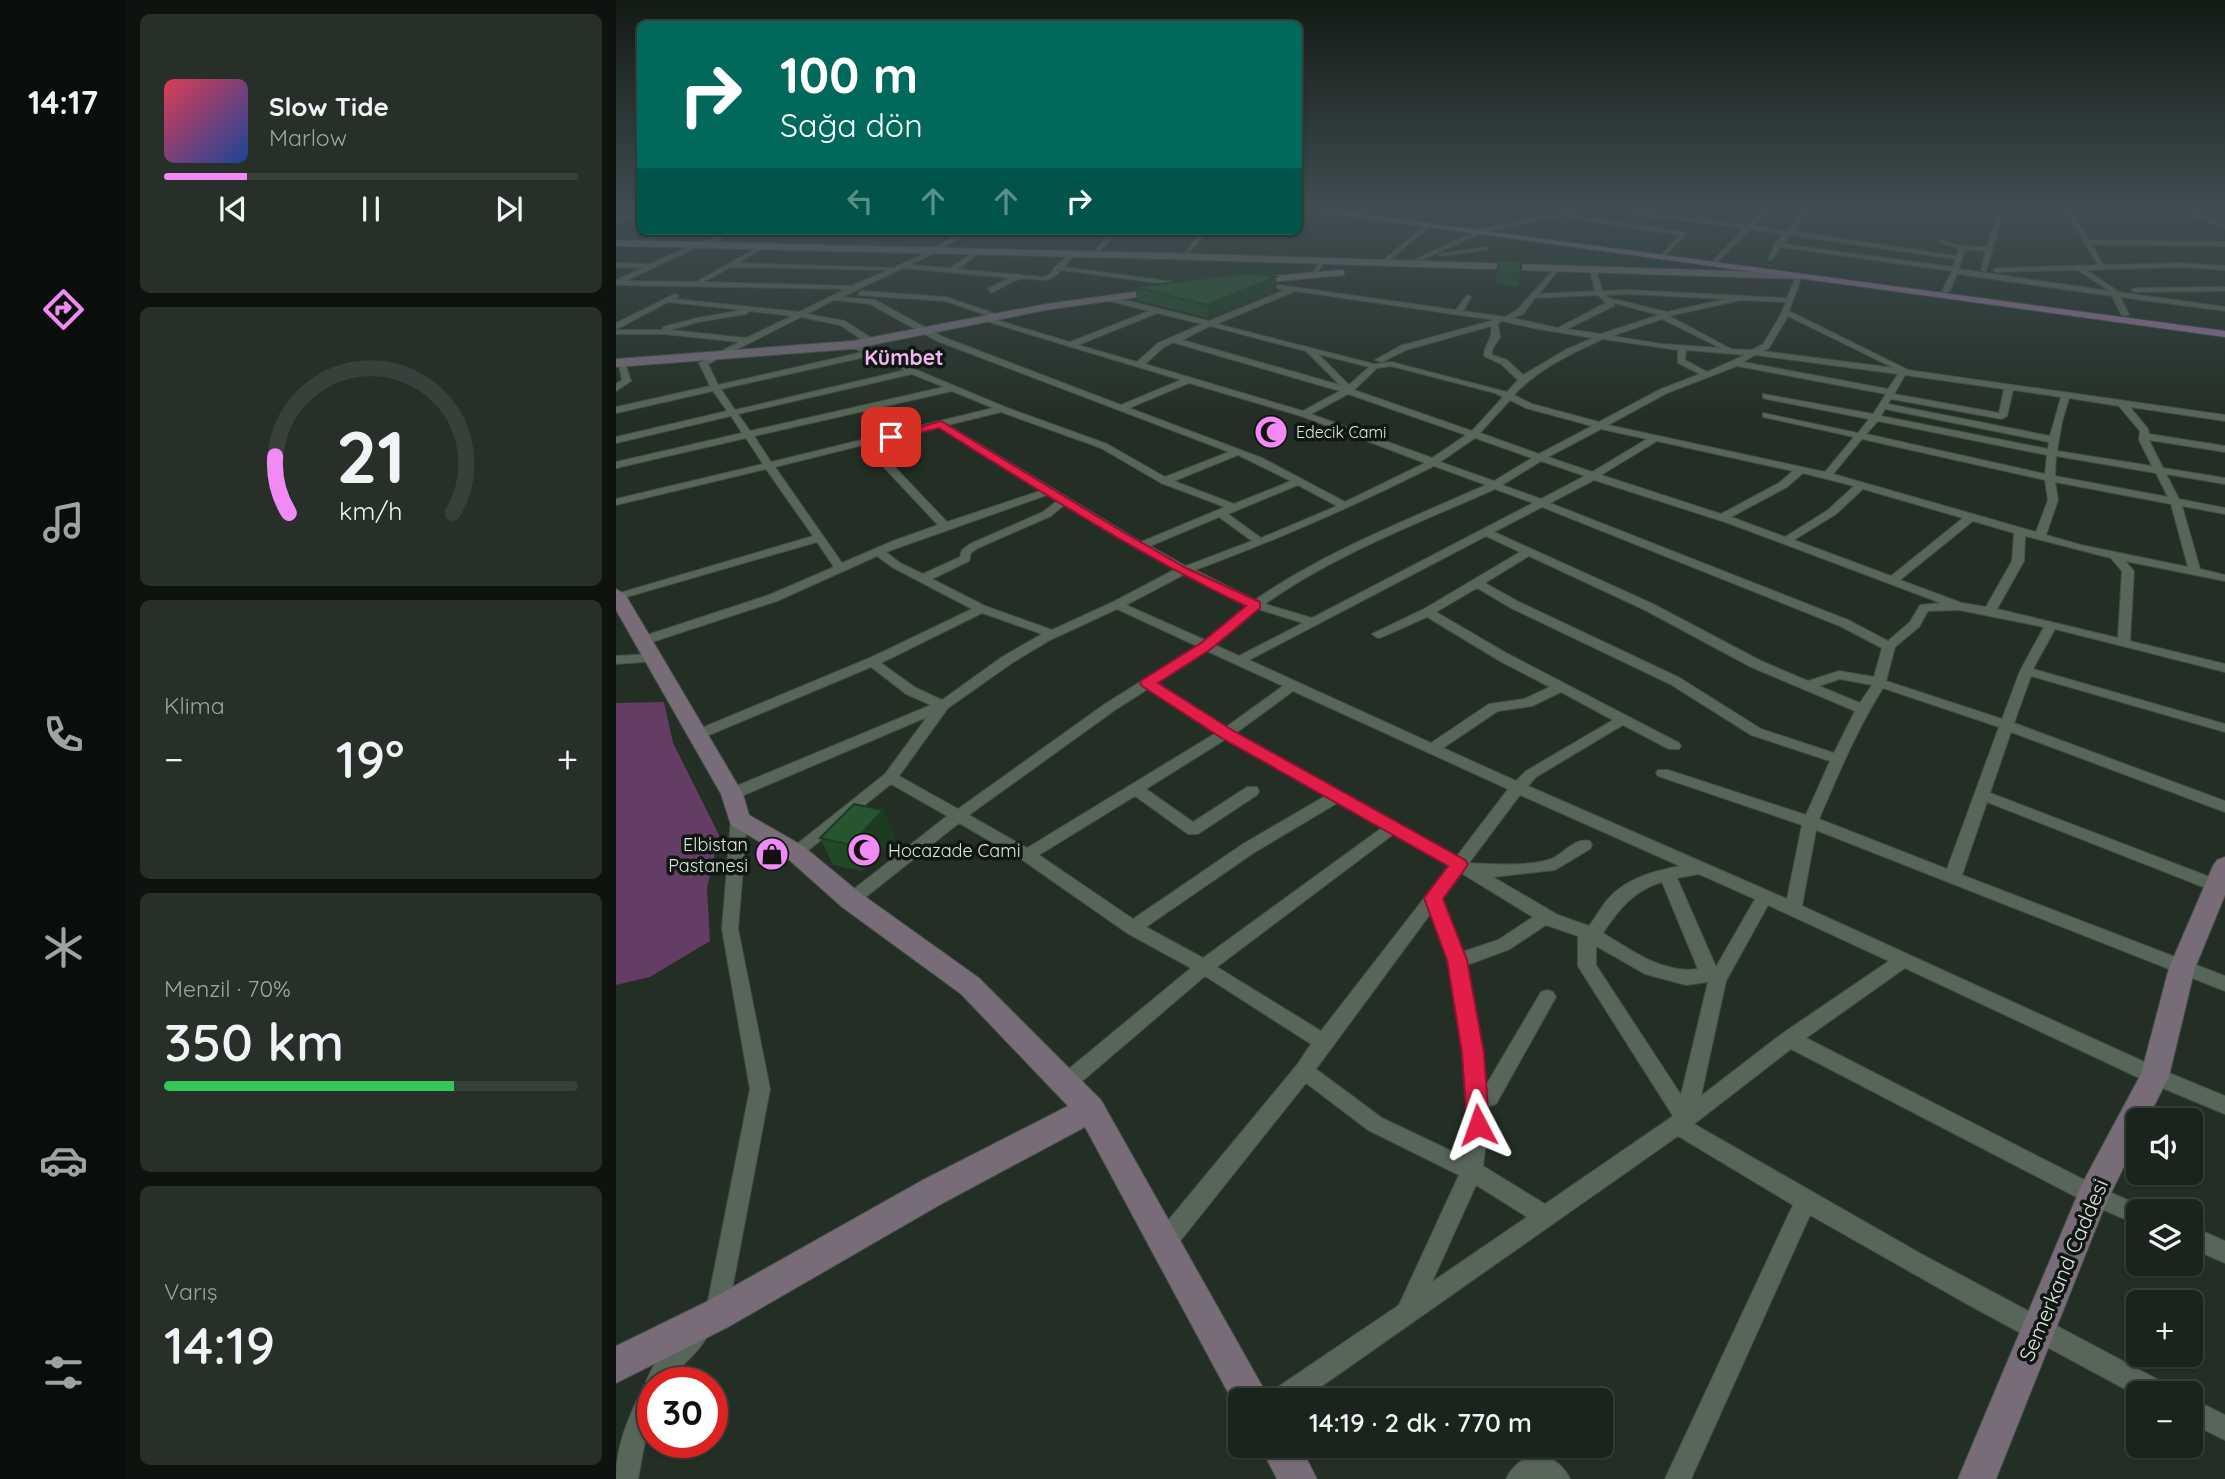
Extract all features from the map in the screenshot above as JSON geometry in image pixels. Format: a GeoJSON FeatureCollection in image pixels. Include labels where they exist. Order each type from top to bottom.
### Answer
{"type":"FeatureCollection","features":[{"type":"Feature","properties":{"kind":"main road"},"geometry":{"type":"LineString","coordinates":[[1821,279],[2225,334]]}},
{"type":"Feature","properties":{"kind":"main road"},"geometry":{"type":"LineString","coordinates":[[1854,279],[2225,328]]}},
{"type":"Feature","properties":{"kind":"street"},"geometry":{"type":"LineString","coordinates":[[616,326],[703,279]]}},
{"type":"Feature","properties":{"kind":"street"},"geometry":{"type":"LineString","coordinates":[[840,568],[715,387],[703,363],[872,279]]}},
{"type":"Feature","properties":{"kind":"street"},"geometry":{"type":"LineString","coordinates":[[991,290],[1014,279]]}},
{"type":"Feature","properties":{"kind":"street"},"geometry":{"type":"LineString","coordinates":[[1146,279],[1203,286]]}},
{"type":"Feature","properties":{"kind":"street"},"geometry":{"type":"LineString","coordinates":[[1140,363],[1161,345],[1212,324],[1304,279]]}},
{"type":"Feature","properties":{"kind":"street"},"geometry":{"type":"LineString","coordinates":[[1304,414],[1347,389],[1370,372],[1377,363],[1404,348],[1520,312],[1547,279]]}},
{"type":"Feature","properties":{"kind":"street"},"geometry":{"type":"LineString","coordinates":[[1595,279],[1599,292],[1610,300],[1665,315],[1736,357]]}},
{"type":"Feature","properties":{"kind":"street"},"geometry":{"type":"LineString","coordinates":[[851,900],[958,816],[1148,683],[1206,646],[1256,605],[1304,573],[1495,485],[1541,457],[1664,391],[1766,346],[1785,312],[1798,279]]}},
{"type":"Feature","properties":{"kind":"street"},"geometry":{"type":"LineString","coordinates":[[1946,291],[1951,279]]}},
{"type":"Feature","properties":{"kind":"street"},"geometry":{"type":"LineString","coordinates":[[2020,279],[2225,309]]}},
{"type":"Feature","properties":{"kind":"street"},"geometry":{"type":"LineString","coordinates":[[2094,279],[2113,292],[2125,314]]}},
{"type":"Feature","properties":{"kind":"street"},"geometry":{"type":"LineString","coordinates":[[616,282],[854,287]]}},
{"type":"Feature","properties":{"kind":"street"},"geometry":{"type":"LineString","coordinates":[[1238,282],[1296,283],[1601,337],[1736,357],[2055,440]]}},
{"type":"Feature","properties":{"kind":"street"},"geometry":{"type":"LineString","coordinates":[[616,410],[870,347],[923,330],[1108,298],[1203,286]]}},
{"type":"Feature","properties":{"kind":"street"},"geometry":{"type":"LineString","coordinates":[[2209,289],[2215,307]]}},
{"type":"Feature","properties":{"kind":"street"},"geometry":{"type":"LineString","coordinates":[[2113,292],[2225,289]]}},
{"type":"Feature","properties":{"kind":"street"},"geometry":{"type":"LineString","coordinates":[[845,292],[946,299],[997,316]]}},
{"type":"Feature","properties":{"kind":"street"},"geometry":{"type":"LineString","coordinates":[[1533,296],[1599,292],[1789,300]]}},
{"type":"Feature","properties":{"kind":"street"},"geometry":{"type":"LineString","coordinates":[[1458,312],[1467,297]]}},
{"type":"Feature","properties":{"kind":"street"},"geometry":{"type":"LineString","coordinates":[[833,298],[872,302],[940,339],[1239,452],[1345,506]]}},
{"type":"Feature","properties":{"kind":"street"},"geometry":{"type":"LineString","coordinates":[[1108,298],[1308,349],[1391,365],[1497,391],[1506,397],[1601,426],[1827,475],[2116,556],[2225,578]]}},
{"type":"Feature","properties":{"kind":"street"},"geometry":{"type":"LineString","coordinates":[[735,807],[943,705],[1007,660],[1053,634],[1117,606],[1182,570],[1345,506],[1433,461],[1474,434],[1523,380],[1570,351],[1601,337],[1665,315],[1741,298]]}},
{"type":"Feature","properties":{"kind":"street"},"geometry":{"type":"LineString","coordinates":[[667,300],[799,314],[842,323],[870,347],[913,371],[1002,409],[1104,446],[1165,481],[1231,506]]}},
{"type":"Feature","properties":{"kind":"street"},"geometry":{"type":"LineString","coordinates":[[1560,330],[1606,308],[1611,304],[1610,300]]}},
{"type":"Feature","properties":{"kind":"street"},"geometry":{"type":"LineString","coordinates":[[656,332],[697,320],[757,309]]}},
{"type":"Feature","properties":{"kind":"street"},"geometry":{"type":"LineString","coordinates":[[1073,344],[1157,310]]}},
{"type":"Feature","properties":{"kind":"street"},"geometry":{"type":"LineString","coordinates":[[1785,312],[1904,370]]}},
{"type":"Feature","properties":{"kind":"street"},"geometry":{"type":"LineString","coordinates":[[983,318],[1304,414],[1542,503],[1844,623],[1889,646]]}},
{"type":"Feature","properties":{"kind":"street"},"geometry":{"type":"LineString","coordinates":[[1500,320],[1488,356],[1504,362],[1523,380]]}},
{"type":"Feature","properties":{"kind":"street"},"geometry":{"type":"LineString","coordinates":[[1637,325],[1662,346]]}},
{"type":"Feature","properties":{"kind":"street"},"geometry":{"type":"LineString","coordinates":[[616,332],[656,332],[746,340]]}},
{"type":"Feature","properties":{"kind":"street"},"geometry":{"type":"LineString","coordinates":[[1178,337],[1178,341],[1185,344],[1347,389],[1594,477],[1721,518],[1959,606]]}},
{"type":"Feature","properties":{"kind":"street"},"geometry":{"type":"LineString","coordinates":[[616,388],[626,381],[619,363],[852,345],[870,347]]}},
{"type":"Feature","properties":{"kind":"street"},"geometry":{"type":"LineString","coordinates":[[1682,348],[1681,361],[1705,374]]}},
{"type":"Feature","properties":{"kind":"street"},"geometry":{"type":"LineString","coordinates":[[1308,349],[1347,389]]}},
{"type":"Feature","properties":{"kind":"street"},"geometry":{"type":"LineString","coordinates":[[1753,353],[1904,370],[2225,418]]}},
{"type":"Feature","properties":{"kind":"street"},"geometry":{"type":"LineString","coordinates":[[1827,475],[1876,417],[1904,370]]}},
{"type":"Feature","properties":{"kind":"street"},"geometry":{"type":"LineString","coordinates":[[616,440],[913,371]]}},
{"type":"Feature","properties":{"kind":"street"},"geometry":{"type":"LineString","coordinates":[[1120,408],[1191,379]]}},
{"type":"Feature","properties":{"kind":"street"},"geometry":{"type":"LineString","coordinates":[[1887,398],[2002,416],[2009,393],[2008,386]]}},
{"type":"Feature","properties":{"kind":"street"},"geometry":{"type":"LineString","coordinates":[[616,465],[951,388]]}},
{"type":"Feature","properties":{"kind":"street"},"geometry":{"type":"LineString","coordinates":[[2040,536],[2045,516],[2054,499],[2050,478],[2059,406],[2067,394]]}},
{"type":"Feature","properties":{"kind":"street"},"geometry":{"type":"LineString","coordinates":[[1766,396],[2054,453],[2225,481]]}},
{"type":"Feature","properties":{"kind":"street"},"geometry":{"type":"LineString","coordinates":[[2121,402],[2145,431],[2144,436],[2176,503],[2195,572]]}},
{"type":"Feature","properties":{"kind":"street"},"geometry":{"type":"LineString","coordinates":[[616,502],[1002,409]]}},
{"type":"Feature","properties":{"kind":"street"},"geometry":{"type":"LineString","coordinates":[[1766,415],[2050,478],[2225,511]]}},
{"type":"Feature","properties":{"kind":"street"},"geometry":{"type":"LineString","coordinates":[[941,424],[1047,492],[1182,570],[1256,605],[1314,622]]}},
{"type":"Feature","properties":{"kind":"street"},"geometry":{"type":"LineString","coordinates":[[2144,436],[2225,449]]}},
{"type":"Feature","properties":{"kind":"street"},"geometry":{"type":"LineString","coordinates":[[1240,660],[1594,477],[1655,438]]}},
{"type":"Feature","properties":{"kind":"street"},"geometry":{"type":"LineString","coordinates":[[866,443],[945,526]]}},
{"type":"Feature","properties":{"kind":"street"},"geometry":{"type":"LineString","coordinates":[[1165,481],[1239,452]]}},
{"type":"Feature","properties":{"kind":"street"},"geometry":{"type":"LineString","coordinates":[[1721,518],[1783,485],[1799,471]]}},
{"type":"Feature","properties":{"kind":"street"},"geometry":{"type":"LineString","coordinates":[[1140,546],[1231,506],[1299,481]]}},
{"type":"Feature","properties":{"kind":"street"},"geometry":{"type":"LineString","coordinates":[[1784,542],[1832,512],[1861,485]]}},
{"type":"Feature","properties":{"kind":"street"},"geometry":{"type":"LineString","coordinates":[[616,660],[773,598],[878,551],[1047,492]]}},
{"type":"Feature","properties":{"kind":"street"},"geometry":{"type":"LineString","coordinates":[[924,579],[965,559],[966,551],[974,546],[1047,514],[1063,501]]}},
{"type":"Feature","properties":{"kind":"street"},"geometry":{"type":"LineString","coordinates":[[1219,512],[1259,542]]}},
{"type":"Feature","properties":{"kind":"street"},"geometry":{"type":"LineString","coordinates":[[1891,582],[1972,516]]}},
{"type":"Feature","properties":{"kind":"street"},"geometry":{"type":"LineString","coordinates":[[1990,610],[2018,561],[2020,530]]}},
{"type":"Feature","properties":{"kind":"street"},"geometry":{"type":"LineString","coordinates":[[1486,532],[1649,607],[1756,664],[1863,709]]}},
{"type":"Feature","properties":{"kind":"street"},"geometry":{"type":"LineString","coordinates":[[820,538],[617,595],[735,807],[795,852],[851,900],[970,986],[1091,1110],[1245,1388]]}},
{"type":"Feature","properties":{"kind":"street"},"geometry":{"type":"LineString","coordinates":[[878,551],[896,565],[981,609],[1053,634]]}},
{"type":"Feature","properties":{"kind":"street"},"geometry":{"type":"LineString","coordinates":[[1378,634],[1428,612],[1527,552]]}},
{"type":"Feature","properties":{"kind":"street"},"geometry":{"type":"LineString","coordinates":[[2116,556],[2128,571],[2124,642]]}},
{"type":"Feature","properties":{"kind":"street"},"geometry":{"type":"LineString","coordinates":[[1477,583],[1515,605],[1675,681],[1756,732],[1838,759]]}},
{"type":"Feature","properties":{"kind":"street"},"geometry":{"type":"LineString","coordinates":[[1117,606],[1294,684],[1518,788],[1793,908],[2155,1076],[2225,1105]]}},
{"type":"Feature","properties":{"kind":"street"},"geometry":{"type":"LineString","coordinates":[[1793,908],[1810,822],[1838,759],[1878,683],[1889,646],[1914,624],[1924,608],[1959,606],[1990,610],[2225,668]]}},
{"type":"Feature","properties":{"kind":"street"},"geometry":{"type":"LineString","coordinates":[[697,735],[919,642],[981,609]]}},
{"type":"Feature","properties":{"kind":"street"},"geometry":{"type":"LineString","coordinates":[[1428,612],[1503,657],[1674,746]]}},
{"type":"Feature","properties":{"kind":"street"},"geometry":{"type":"LineString","coordinates":[[1953,876],[2026,671],[2051,625]]}},
{"type":"Feature","properties":{"kind":"street"},"geometry":{"type":"LineString","coordinates":[[873,662],[911,691],[943,705]]}},
{"type":"Feature","properties":{"kind":"street"},"geometry":{"type":"LineString","coordinates":[[2026,671],[2225,728]]}},
{"type":"Feature","properties":{"kind":"street"},"geometry":{"type":"LineString","coordinates":[[1809,685],[1839,675],[1878,683],[2007,725],[2225,807]]}},
{"type":"Feature","properties":{"kind":"street"},"geometry":{"type":"LineString","coordinates":[[1148,683],[1226,733],[1394,825],[1545,916],[1592,934],[1615,902],[1632,888],[1667,874],[1702,867]]}},
{"type":"Feature","properties":{"kind":"street"},"geometry":{"type":"LineString","coordinates":[[1027,856],[1226,733],[1294,684]]}},
{"type":"Feature","properties":{"kind":"street"},"geometry":{"type":"LineString","coordinates":[[1433,748],[1494,708],[1527,702],[1561,687]]}},
{"type":"Feature","properties":{"kind":"street"},"geometry":{"type":"LineString","coordinates":[[795,852],[890,777],[943,705]]}},
{"type":"Feature","properties":{"kind":"street"},"geometry":{"type":"LineString","coordinates":[[1165,1242],[1304,1071],[1323,1042],[1518,788],[1531,774],[1622,720]]}},
{"type":"Feature","properties":{"kind":"street"},"geometry":{"type":"LineString","coordinates":[[1663,773],[1810,822],[2225,984]]}},
{"type":"Feature","properties":{"kind":"street"},"geometry":{"type":"LineString","coordinates":[[890,777],[1027,856],[1133,928],[1204,967],[1323,1042]]}},
{"type":"Feature","properties":{"kind":"street"},"geometry":{"type":"LineString","coordinates":[[1136,789],[1193,830],[1252,792]]}},
{"type":"Feature","properties":{"kind":"street"},"geometry":{"type":"LineString","coordinates":[[1133,928],[1249,848],[1339,795]]}},
{"type":"Feature","properties":{"kind":"street"},"geometry":{"type":"LineString","coordinates":[[1982,795],[2221,876]]}},
{"type":"Feature","properties":{"kind":"street"},"geometry":{"type":"LineString","coordinates":[[666,1367],[716,1315],[760,1089],[730,929],[735,807]]}},
{"type":"Feature","properties":{"kind":"street"},"geometry":{"type":"LineString","coordinates":[[1066,1083],[1204,967],[1394,825]]}},
{"type":"Feature","properties":{"kind":"street"},"geometry":{"type":"LineString","coordinates":[[1459,864],[1488,872],[1555,864],[1584,845]]}},
{"type":"Feature","properties":{"kind":"street"},"geometry":{"type":"LineString","coordinates":[[1667,874],[1717,980],[1683,1120]]}},
{"type":"Feature","properties":{"kind":"street","name":"Semerkand Caddesi"},"geometry":{"type":"LineString","coordinates":[[1977,1479],[2093,1195],[2155,1076],[2182,968],[2221,876]]}},
{"type":"Feature","properties":{"kind":"street"},"geometry":{"type":"LineString","coordinates":[[1587,932],[1645,967],[1686,978],[1715,974],[1765,896]]}},
{"type":"Feature","properties":{"kind":"street"},"geometry":{"type":"LineString","coordinates":[[1406,1313],[1472,1171],[1478,1125],[1473,1053],[1457,960],[1433,898]]}},
{"type":"Feature","properties":{"kind":"street"},"geometry":{"type":"LineString","coordinates":[[1457,960],[1493,951],[1522,936],[1545,916]]}},
{"type":"Feature","properties":{"kind":"street"},"geometry":{"type":"LineString","coordinates":[[1587,932],[1587,966],[1683,1120],[1805,1201],[2036,1331],[2134,1381]]}},
{"type":"Feature","properties":{"kind":"street"},"geometry":{"type":"LineString","coordinates":[[1298,1388],[1683,1120],[1790,1039],[1903,960]]}},
{"type":"Feature","properties":{"kind":"street"},"geometry":{"type":"LineString","coordinates":[[1476,1102],[1489,1098],[1547,998]]}},
{"type":"Feature","properties":{"kind":"street"},"geometry":{"type":"LineString","coordinates":[[1790,1039],[2093,1195],[2126,1209]]}},
{"type":"Feature","properties":{"kind":"street"},"geometry":{"type":"LineString","coordinates":[[1304,1071],[1375,1124],[1472,1171],[1545,1216]]}},
{"type":"Feature","properties":{"kind":"street"},"geometry":{"type":"LineString","coordinates":[[616,1365],[716,1315],[932,1192],[1091,1110]]}},
{"type":"Feature","properties":{"kind":"street"},"geometry":{"type":"LineString","coordinates":[[1678,1479],[1805,1201]]}},
{"type":"Feature","properties":{"kind":"street"},"geometry":{"type":"LineString","coordinates":[[2203,1242],[2225,1252]]}},
{"type":"Feature","properties":{"kind":"street"},"geometry":{"type":"LineString","coordinates":[[2203,1416],[2225,1428]]}},
{"type":"Feature","properties":{"kind":"street"},"geometry":{"type":"LineString","coordinates":[[625,1479],[637,1428]]}},
{"type":"Feature","properties":{"kind":"street"},"geometry":{"type":"LineString","coordinates":[[1519,1479],[1538,1464],[1557,1479]]}},
{"type":"Feature","properties":{"kind":"shaded area"},"geometry":{"type":"Polygon","coordinates":[[[664,702],[673,743],[719,835],[707,888],[710,941],[650,977],[616,985],[616,703],[664,702]]]}},
{"type":"Feature","properties":{"kind":"building"},"geometry":{"type":"Polygon","coordinates":[[[1200,279],[1271,279],[1207,305],[1135,287],[1200,279]]]}},
{"type":"Feature","properties":{"kind":"building"},"geometry":{"type":"Polygon","coordinates":[[[854,804],[883,810],[851,845],[820,838],[854,804]]]}},
{"type":"Feature","properties":{"kind":"place","name":"Edecik Cami"},"geometry":{"type":"Point","coordinates":[1271,432]}},
{"type":"Feature","properties":{"kind":"place","name":"Hocazade Cami"},"geometry":{"type":"Point","coordinates":[864,850]}},
{"type":"Feature","properties":{"kind":"place","name":"Elbistan Pastanesi"},"geometry":{"type":"Point","coordinates":[772,854]}},
{"type":"Feature","properties":{"kind":"district","name":"Kümbet"},"geometry":{"type":"Point","coordinates":[904,357]}},
{"type":"Feature","properties":{"kind":"route"},"geometry":{"type":"LineString","coordinates":[[891,437],[941,424],[1114,532],[1182,570],[1256,605],[1206,646],[1148,683],[1226,733],[1394,825],[1459,864],[1433,898],[1457,960],[1473,1053],[1478,1125]]}}]}
